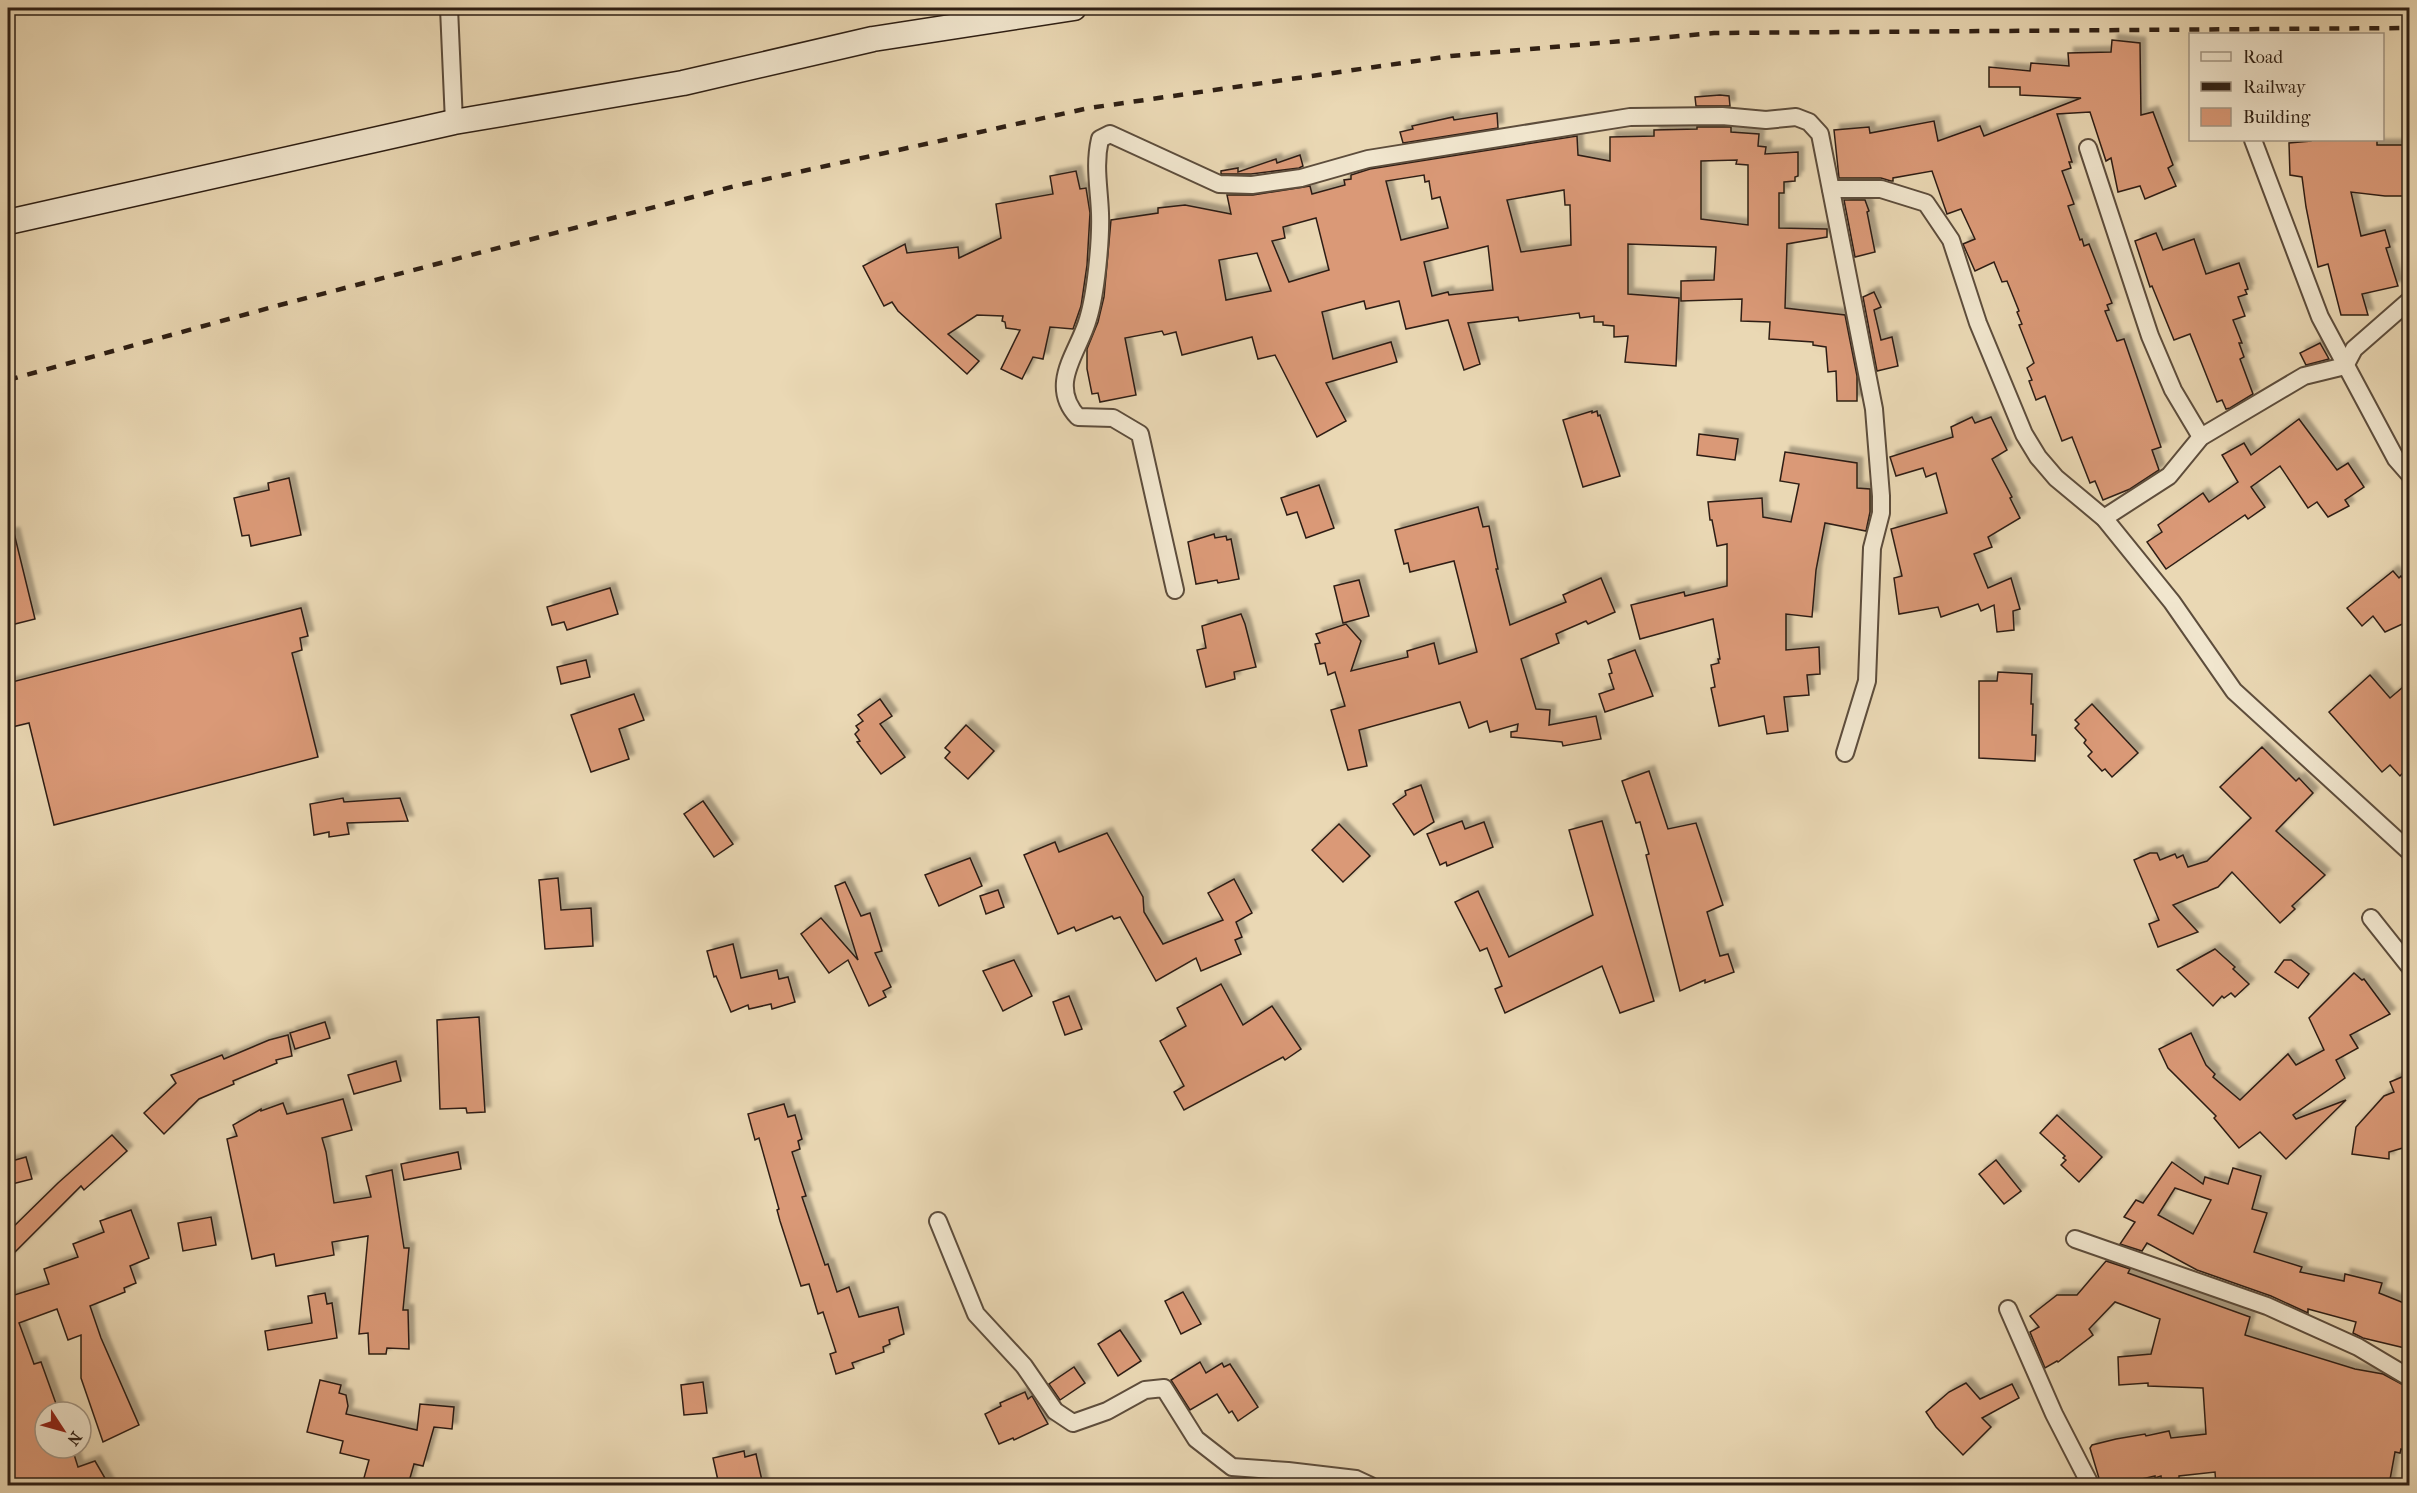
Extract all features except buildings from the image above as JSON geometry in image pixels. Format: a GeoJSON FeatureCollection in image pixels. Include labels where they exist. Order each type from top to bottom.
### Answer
{"type":"FeatureCollection","features":[{"type":"Feature","properties":{"kind":"main road"},"geometry":{"type":"LineString","coordinates":[[8,222],[454,122],[683,83],[873,39],[1074,8]]}},
{"type":"Feature","properties":{"kind":"street"},"geometry":{"type":"LineString","coordinates":[[449,8],[454,122]]}},
{"type":"Feature","properties":{"kind":"street"},"geometry":{"type":"LineString","coordinates":[[1175,590],[1140,434],[1113,418],[1078,417],[1068,406],[1064,387],[1071,359],[1088,320],[1095,285],[1100,215],[1095,159],[1100,140],[1110,134],[1219,184],[1252,185],[1301,178],[1368,159],[1630,117],[1722,116],[1766,120],[1796,117],[1809,122],[1820,134],[1874,409],[1881,496],[1881,513],[1872,548],[1867,681],[1845,753]]}},
{"type":"Feature","properties":{"kind":"street"},"geometry":{"type":"LineString","coordinates":[[2253,141],[2320,317],[2396,459],[2409,475]]}},
{"type":"Feature","properties":{"kind":"street"},"geometry":{"type":"LineString","coordinates":[[2088,148],[2150,336],[2173,390],[2201,437]]}},
{"type":"Feature","properties":{"kind":"street"},"geometry":{"type":"LineString","coordinates":[[1831,189],[1881,189],[1926,202],[1951,240],[1978,324],[2029,442],[2038,457],[2055,478],[2104,519],[2172,603],[2234,691],[2409,852]]}},
{"type":"Feature","properties":{"kind":"street"},"geometry":{"type":"LineString","coordinates":[[2104,519],[2169,476],[2201,437],[2304,376],[2345,366],[2354,349],[2409,300]]}},
{"type":"Feature","properties":{"kind":"street"},"geometry":{"type":"LineString","coordinates":[[2371,918],[2409,967]]}},
{"type":"Feature","properties":{"kind":"street"},"geometry":{"type":"LineString","coordinates":[[938,1221],[976,1314],[1024,1366],[1055,1411],[1072,1423],[1107,1412],[1145,1390],[1164,1388],[1196,1438],[1232,1467],[1356,1479],[1371,1485]]}},
{"type":"Feature","properties":{"kind":"street"},"geometry":{"type":"LineString","coordinates":[[2075,1239],[2267,1306],[2358,1347],[2409,1378]]}},
{"type":"Feature","properties":{"kind":"street"},"geometry":{"type":"LineString","coordinates":[[2008,1309],[2054,1414],[2091,1485]]}},
{"type":"Feature","properties":{"kind":"railway"},"geometry":{"type":"LineString","coordinates":[[8,380],[276,306],[735,186],[1089,108],[1451,56],[1714,33],[2410,28]]}}]}
